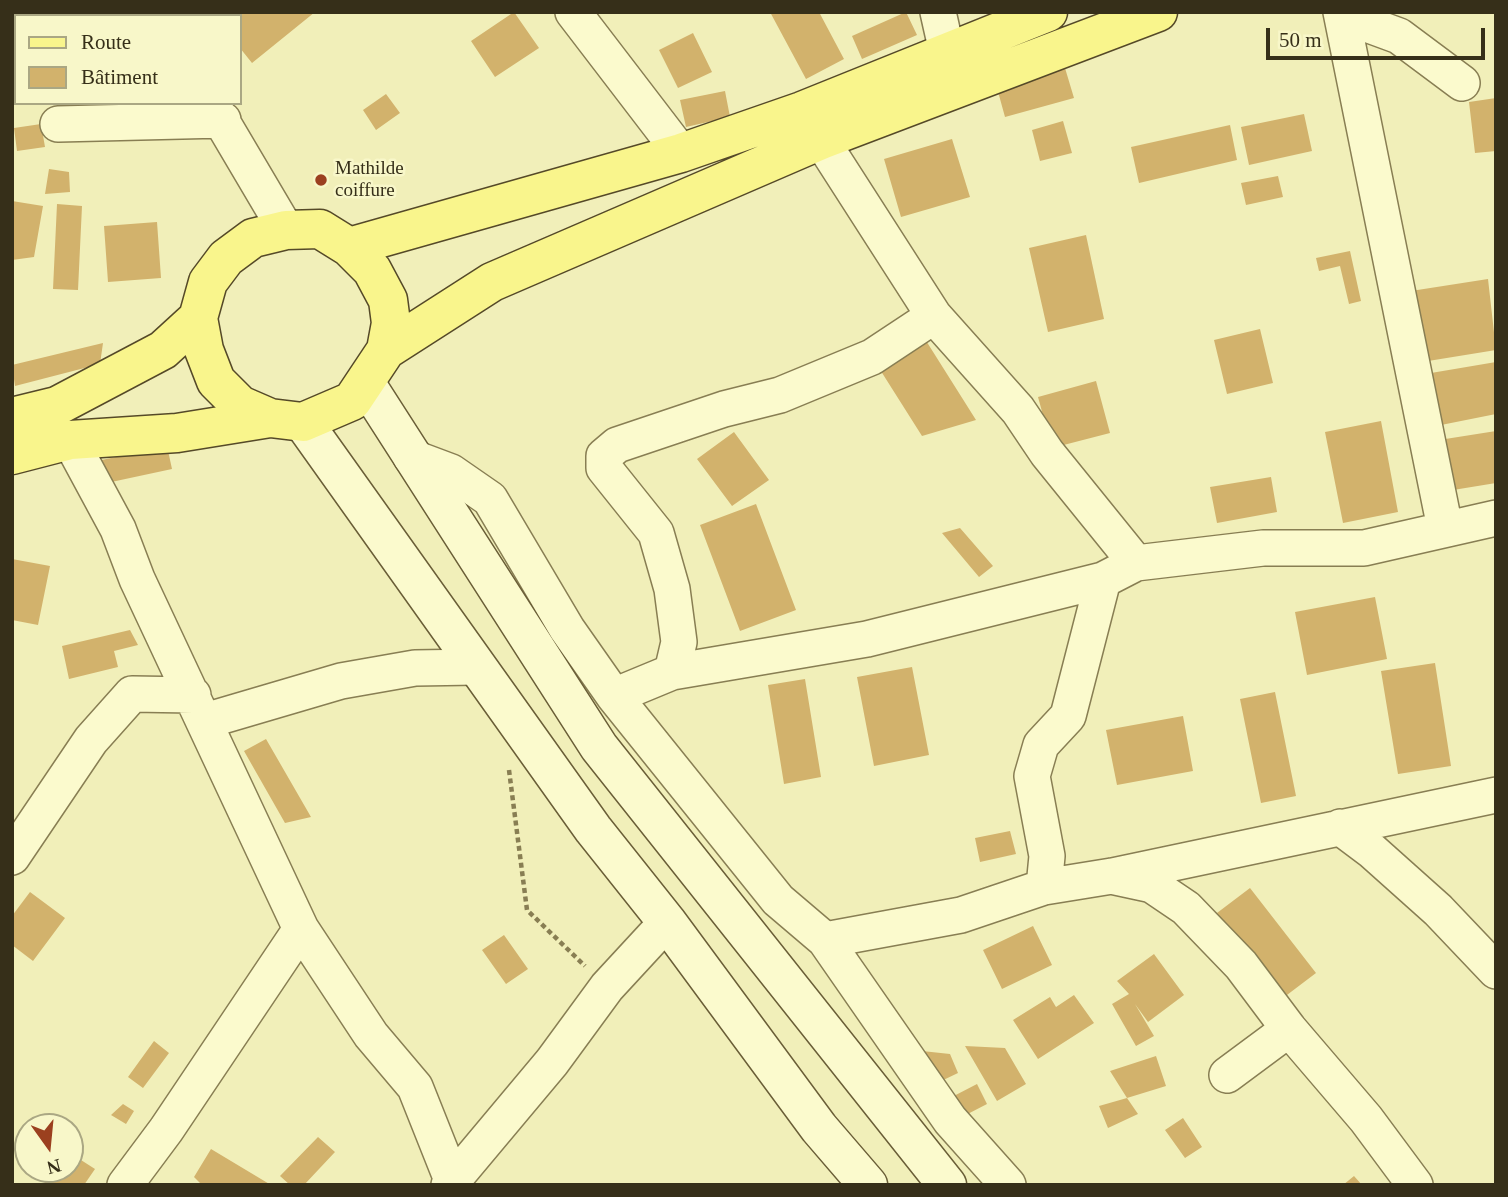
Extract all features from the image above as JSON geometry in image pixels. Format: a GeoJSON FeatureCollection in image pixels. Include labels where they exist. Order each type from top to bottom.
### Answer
{"type":"FeatureCollection","features":[{"type":"Feature","properties":{"kind":"main road"},"geometry":{"type":"LineString","coordinates":[[349,247],[681,153],[802,111],[1048,12]]}},
{"type":"Feature","properties":{"kind":"main road"},"geometry":{"type":"LineString","coordinates":[[386,350],[492,282],[821,140],[1158,12]]}},
{"type":"Feature","properties":{"kind":"main road"},"geometry":{"type":"LineString","coordinates":[[12,455],[70,440],[177,433],[287,420],[352,401],[366,384],[386,350],[391,323],[388,300],[372,270],[349,247],[320,229],[286,230],[253,238],[226,258],[208,282],[198,318],[204,350],[216,382],[240,405],[287,420],[476,667],[593,829],[667,922],[819,1128],[868,1185]]}},
{"type":"Feature","properties":{"kind":"main road"},"geometry":{"type":"LineString","coordinates":[[12,417],[57,406],[163,350],[198,318]]}},
{"type":"Feature","properties":{"kind":"main road"},"geometry":{"type":"LineString","coordinates":[[366,384],[599,747],[947,1185]]}},
{"type":"Feature","properties":{"kind":"street"},"geometry":{"type":"LineString","coordinates":[[573,12],[681,153]]}},
{"type":"Feature","properties":{"kind":"street"},"geometry":{"type":"LineString","coordinates":[[938,12],[947,51]]}},
{"type":"Feature","properties":{"kind":"street"},"geometry":{"type":"LineString","coordinates":[[1341,14],[1399,36],[1462,83]]}},
{"type":"Feature","properties":{"kind":"street"},"geometry":{"type":"LineString","coordinates":[[1341,14],[1445,528]]}},
{"type":"Feature","properties":{"kind":"street"},"geometry":{"type":"LineString","coordinates":[[58,124],[217,111],[286,230]]}},
{"type":"Feature","properties":{"kind":"street"},"geometry":{"type":"LineString","coordinates":[[821,140],[934,316],[1018,410],[1047,453],[1136,563]]}},
{"type":"Feature","properties":{"kind":"street"},"geometry":{"type":"LineString","coordinates":[[672,672],[679,642],[672,589],[656,533],[604,468],[604,456],[617,445],[724,409],[780,395],[872,357],[934,316]]}},
{"type":"Feature","properties":{"kind":"street"},"geometry":{"type":"LineString","coordinates":[[70,440],[118,529],[137,579],[301,929],[371,1035],[415,1087],[451,1184]]}},
{"type":"Feature","properties":{"kind":"street"},"geometry":{"type":"LineString","coordinates":[[411,457],[451,472],[490,499],[567,629],[614,696],[778,900],[825,940],[950,1120],[1007,1185]]}},
{"type":"Feature","properties":{"kind":"street"},"geometry":{"type":"LineString","coordinates":[[614,696],[672,672],[867,639],[1103,580],[1136,563],[1263,548],[1364,548],[1496,518]]}},
{"type":"Feature","properties":{"kind":"street"},"geometry":{"type":"LineString","coordinates":[[1044,887],[1047,856],[1032,776],[1041,745],[1068,716],[1103,580]]}},
{"type":"Feature","properties":{"kind":"street"},"geometry":{"type":"LineString","coordinates":[[12,857],[91,740],[132,694],[165,638]]}},
{"type":"Feature","properties":{"kind":"street"},"geometry":{"type":"LineString","coordinates":[[132,694],[199,708],[415,668],[476,667]]}},
{"type":"Feature","properties":{"kind":"street"},"geometry":{"type":"LineString","coordinates":[[825,940],[961,915],[1044,887],[1112,876],[1496,795]]}},
{"type":"Feature","properties":{"kind":"street"},"geometry":{"type":"LineString","coordinates":[[1340,828],[1372,850],[1438,910],[1496,971]]}},
{"type":"Feature","properties":{"kind":"street"},"geometry":{"type":"LineString","coordinates":[[1112,876],[1152,886],[1186,908],[1241,965],[1289,1029],[1366,1119],[1415,1185]]}},
{"type":"Feature","properties":{"kind":"street"},"geometry":{"type":"LineString","coordinates":[[451,1184],[552,1062],[607,987],[667,922]]}},
{"type":"Feature","properties":{"kind":"street"},"geometry":{"type":"LineString","coordinates":[[125,1185],[166,1130],[301,929]]}},
{"type":"Feature","properties":{"kind":"street"},"geometry":{"type":"LineString","coordinates":[[1227,1075],[1289,1029]]}},
{"type":"Feature","properties":{"kind":"path"},"geometry":{"type":"LineString","coordinates":[[508,765],[527,910],[607,987]]}},
{"type":"Feature","properties":{"kind":"building"},"geometry":{"type":"Polygon","coordinates":[[[315,12],[252,63],[242,50],[242,14],[238,14],[315,12]]]}},
{"type":"Feature","properties":{"kind":"building"},"geometry":{"type":"Polygon","coordinates":[[[514,12],[539,48],[495,77],[471,41],[514,12]]]}},
{"type":"Feature","properties":{"kind":"building"},"geometry":{"type":"Polygon","coordinates":[[[770,12],[819,12],[844,59],[806,79],[770,12]]]}},
{"type":"Feature","properties":{"kind":"building"},"geometry":{"type":"Polygon","coordinates":[[[906,12],[917,35],[862,59],[852,36],[906,12]]]}},
{"type":"Feature","properties":{"kind":"building"},"geometry":{"type":"Polygon","coordinates":[[[693,33],[712,72],[678,88],[659,50],[693,33]]]}},
{"type":"Feature","properties":{"kind":"building"},"geometry":{"type":"Polygon","coordinates":[[[1065,68],[1074,98],[1005,117],[997,88],[1065,68]]]}},
{"type":"Feature","properties":{"kind":"building"},"geometry":{"type":"Polygon","coordinates":[[[725,91],[730,117],[686,127],[680,100],[725,91]]]}},
{"type":"Feature","properties":{"kind":"building"},"geometry":{"type":"Polygon","coordinates":[[[386,94],[400,113],[376,130],[363,110],[386,94]]]}},
{"type":"Feature","properties":{"kind":"building"},"geometry":{"type":"Polygon","coordinates":[[[1496,98],[1496,151],[1475,153],[1469,102],[1496,98]]]}},
{"type":"Feature","properties":{"kind":"building"},"geometry":{"type":"Polygon","coordinates":[[[1304,114],[1312,151],[1249,165],[1241,127],[1304,114]]]}},
{"type":"Feature","properties":{"kind":"building"},"geometry":{"type":"Polygon","coordinates":[[[1063,121],[1072,153],[1040,161],[1032,130],[1063,121]]]}},
{"type":"Feature","properties":{"kind":"building"},"geometry":{"type":"Polygon","coordinates":[[[41,124],[45,147],[17,151],[14,128],[41,124]]]}},
{"type":"Feature","properties":{"kind":"building"},"geometry":{"type":"Polygon","coordinates":[[[1230,125],[1237,160],[1139,183],[1131,147],[1230,125]]]}},
{"type":"Feature","properties":{"kind":"building"},"geometry":{"type":"Polygon","coordinates":[[[952,139],[970,197],[901,217],[884,159],[952,139]]]}},
{"type":"Feature","properties":{"kind":"building"},"geometry":{"type":"Polygon","coordinates":[[[49,169],[69,172],[70,192],[45,194],[49,169]]]}},
{"type":"Feature","properties":{"kind":"building"},"geometry":{"type":"Polygon","coordinates":[[[1278,176],[1283,197],[1246,205],[1241,183],[1278,176]]]}},
{"type":"Feature","properties":{"kind":"building"},"geometry":{"type":"Polygon","coordinates":[[[12,201],[43,206],[34,257],[12,260],[12,201]]]}},
{"type":"Feature","properties":{"kind":"building"},"geometry":{"type":"Polygon","coordinates":[[[57,204],[82,206],[78,290],[53,289],[57,204]]]}},
{"type":"Feature","properties":{"kind":"building"},"geometry":{"type":"Polygon","coordinates":[[[157,222],[161,278],[108,282],[104,226],[157,222]]]}},
{"type":"Feature","properties":{"kind":"building"},"geometry":{"type":"Polygon","coordinates":[[[1086,235],[1104,319],[1048,332],[1029,248],[1086,235]]]}},
{"type":"Feature","properties":{"kind":"building"},"geometry":{"type":"Polygon","coordinates":[[[1350,251],[1361,301],[1349,304],[1340,266],[1319,271],[1316,258],[1350,251]]]}},
{"type":"Feature","properties":{"kind":"building"},"geometry":{"type":"Polygon","coordinates":[[[1488,279],[1496,350],[1422,362],[1411,291],[1488,279]]]}},
{"type":"Feature","properties":{"kind":"building"},"geometry":{"type":"Polygon","coordinates":[[[918,328],[976,420],[922,436],[872,357],[918,328]]]}},
{"type":"Feature","properties":{"kind":"building"},"geometry":{"type":"Polygon","coordinates":[[[1260,329],[1273,383],[1227,394],[1214,340],[1260,329]]]}},
{"type":"Feature","properties":{"kind":"building"},"geometry":{"type":"Polygon","coordinates":[[[103,343],[100,364],[15,386],[12,365],[103,343]]]}},
{"type":"Feature","properties":{"kind":"building"},"geometry":{"type":"Polygon","coordinates":[[[1496,362],[1496,414],[1441,425],[1431,373],[1496,362]]]}},
{"type":"Feature","properties":{"kind":"building"},"geometry":{"type":"Polygon","coordinates":[[[1096,381],[1110,433],[1052,448],[1038,397],[1096,381]]]}},
{"type":"Feature","properties":{"kind":"building"},"geometry":{"type":"Polygon","coordinates":[[[1381,421],[1398,512],[1343,523],[1325,432],[1381,421]]]}},
{"type":"Feature","properties":{"kind":"building"},"geometry":{"type":"Polygon","coordinates":[[[1496,431],[1496,483],[1447,491],[1439,440],[1496,431]]]}},
{"type":"Feature","properties":{"kind":"building"},"geometry":{"type":"Polygon","coordinates":[[[734,432],[769,480],[732,506],[697,459],[734,432]]]}},
{"type":"Feature","properties":{"kind":"building"},"geometry":{"type":"Polygon","coordinates":[[[167,446],[172,469],[102,484],[97,461],[167,446]]]}},
{"type":"Feature","properties":{"kind":"building"},"geometry":{"type":"Polygon","coordinates":[[[1271,477],[1277,512],[1217,523],[1210,487],[1271,477]]]}},
{"type":"Feature","properties":{"kind":"building"},"geometry":{"type":"Polygon","coordinates":[[[756,504],[796,610],[740,631],[700,525],[756,504]]]}},
{"type":"Feature","properties":{"kind":"building"},"geometry":{"type":"Polygon","coordinates":[[[960,528],[993,566],[979,577],[942,533],[960,528]]]}},
{"type":"Feature","properties":{"kind":"building"},"geometry":{"type":"Polygon","coordinates":[[[12,559],[50,566],[38,625],[12,620],[12,559]]]}},
{"type":"Feature","properties":{"kind":"building"},"geometry":{"type":"Polygon","coordinates":[[[1375,597],[1387,659],[1307,675],[1295,612],[1375,597]]]}},
{"type":"Feature","properties":{"kind":"building"},"geometry":{"type":"Polygon","coordinates":[[[130,630],[138,645],[114,651],[118,667],[69,679],[62,646],[130,630]]]}},
{"type":"Feature","properties":{"kind":"building"},"geometry":{"type":"Polygon","coordinates":[[[1435,663],[1451,766],[1398,774],[1381,671],[1435,663]]]}},
{"type":"Feature","properties":{"kind":"building"},"geometry":{"type":"Polygon","coordinates":[[[912,667],[929,755],[874,766],[857,677],[912,667]]]}},
{"type":"Feature","properties":{"kind":"building"},"geometry":{"type":"Polygon","coordinates":[[[805,679],[821,777],[784,784],[768,685],[805,679]]]}},
{"type":"Feature","properties":{"kind":"building"},"geometry":{"type":"Polygon","coordinates":[[[1275,692],[1296,796],[1261,803],[1240,699],[1275,692]]]}},
{"type":"Feature","properties":{"kind":"building"},"geometry":{"type":"Polygon","coordinates":[[[1183,716],[1193,771],[1117,785],[1106,730],[1183,716]]]}},
{"type":"Feature","properties":{"kind":"building"},"geometry":{"type":"Polygon","coordinates":[[[266,739],[311,817],[285,823],[244,751],[266,739]]]}},
{"type":"Feature","properties":{"kind":"building"},"geometry":{"type":"Polygon","coordinates":[[[1010,831],[1016,854],[980,862],[975,838],[1010,831]]]}},
{"type":"Feature","properties":{"kind":"building"},"geometry":{"type":"Polygon","coordinates":[[[1250,888],[1316,973],[1279,1001],[1213,916],[1250,888]]]}},
{"type":"Feature","properties":{"kind":"building"},"geometry":{"type":"Polygon","coordinates":[[[30,892],[65,918],[33,961],[12,945],[12,916],[30,892]]]}},
{"type":"Feature","properties":{"kind":"building"},"geometry":{"type":"Polygon","coordinates":[[[1033,926],[1052,965],[1002,989],[983,950],[1033,926]]]}},
{"type":"Feature","properties":{"kind":"building"},"geometry":{"type":"Polygon","coordinates":[[[504,935],[528,969],[506,984],[482,950],[504,935]]]}},
{"type":"Feature","properties":{"kind":"building"},"geometry":{"type":"Polygon","coordinates":[[[1154,954],[1184,995],[1148,1022],[1135,1004],[1154,1036],[1136,1046],[1112,1004],[1129,994],[1117,981],[1154,954]]]}},
{"type":"Feature","properties":{"kind":"building"},"geometry":{"type":"Polygon","coordinates":[[[1074,995],[1094,1023],[1038,1059],[1013,1020],[1050,997],[1056,1007],[1074,995]]]}},
{"type":"Feature","properties":{"kind":"building"},"geometry":{"type":"Polygon","coordinates":[[[154,1041],[169,1053],[143,1088],[128,1077],[154,1041]]]}},
{"type":"Feature","properties":{"kind":"building"},"geometry":{"type":"Polygon","coordinates":[[[965,1046],[1005,1048],[1026,1084],[997,1101],[965,1046]]]}},
{"type":"Feature","properties":{"kind":"building"},"geometry":{"type":"Polygon","coordinates":[[[922,1051],[950,1054],[958,1073],[937,1083],[922,1051]]]}},
{"type":"Feature","properties":{"kind":"building"},"geometry":{"type":"Polygon","coordinates":[[[1156,1056],[1166,1086],[1127,1098],[1110,1071],[1156,1056]]]}},
{"type":"Feature","properties":{"kind":"building"},"geometry":{"type":"Polygon","coordinates":[[[977,1084],[987,1104],[958,1119],[948,1099],[977,1084]]]}},
{"type":"Feature","properties":{"kind":"building"},"geometry":{"type":"Polygon","coordinates":[[[1127,1098],[1138,1114],[1108,1128],[1099,1106],[1127,1098]]]}},
{"type":"Feature","properties":{"kind":"building"},"geometry":{"type":"Polygon","coordinates":[[[123,1104],[134,1111],[126,1124],[111,1115],[123,1104]]]}},
{"type":"Feature","properties":{"kind":"building"},"geometry":{"type":"Polygon","coordinates":[[[1183,1118],[1202,1147],[1185,1158],[1165,1130],[1183,1118]]]}},
{"type":"Feature","properties":{"kind":"building"},"geometry":{"type":"Polygon","coordinates":[[[318,1137],[335,1152],[304,1185],[290,1185],[280,1176],[318,1137]]]}},
{"type":"Feature","properties":{"kind":"building"},"geometry":{"type":"Polygon","coordinates":[[[211,1149],[271,1185],[202,1185],[194,1177],[211,1149]]]}},
{"type":"Feature","properties":{"kind":"building"},"geometry":{"type":"Polygon","coordinates":[[[84,1162],[95,1169],[84,1185],[43,1185],[84,1183],[84,1162]]]}},
{"type":"Feature","properties":{"kind":"building"},"geometry":{"type":"Polygon","coordinates":[[[1354,1176],[1362,1185],[1343,1185],[1354,1176]]]}},
{"type":"Feature","properties":{"kind":"place","name":"Mathilde coiffure"},"geometry":{"type":"Point","coordinates":[321,180]}}]}
